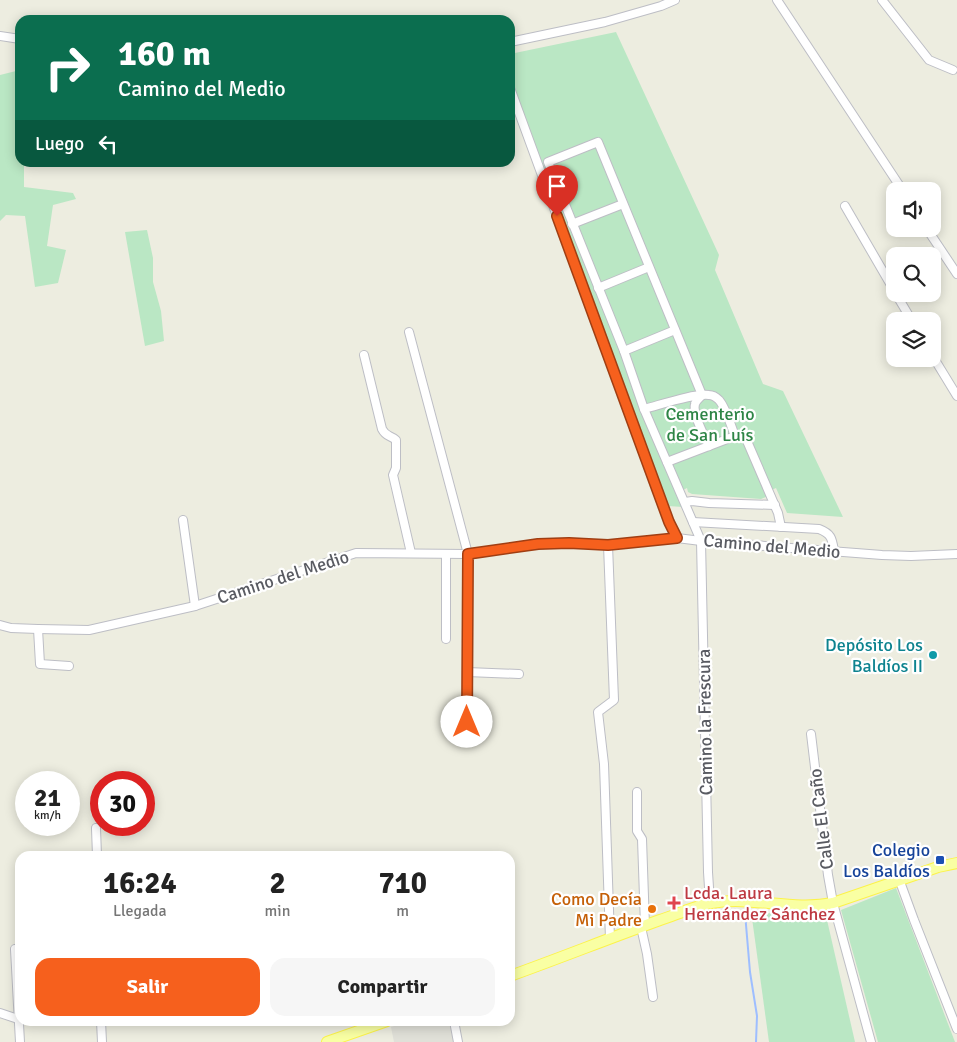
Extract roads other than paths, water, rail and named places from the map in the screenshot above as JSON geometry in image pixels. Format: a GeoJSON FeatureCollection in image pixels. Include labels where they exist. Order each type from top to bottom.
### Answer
{"type":"FeatureCollection","features":[{"type":"Feature","properties":{"kind":"main road"},"geometry":{"type":"LineString","coordinates":[[515,974],[710,903],[742,900],[805,906],[823,905],[899,879],[957,863]]}},
{"type":"Feature","properties":{"kind":"main road"},"geometry":{"type":"LineString","coordinates":[[330,1042],[373,1026]]}},
{"type":"Feature","properties":{"kind":"street"},"geometry":{"type":"LineString","coordinates":[[515,41],[605,22],[675,0]]}},
{"type":"Feature","properties":{"kind":"street"},"geometry":{"type":"LineString","coordinates":[[777,0],[897,182]]}},
{"type":"Feature","properties":{"kind":"street"},"geometry":{"type":"LineString","coordinates":[[882,0],[928,60],[952,70]]}},
{"type":"Feature","properties":{"kind":"street"},"geometry":{"type":"LineString","coordinates":[[0,36],[15,38]]}},
{"type":"Feature","properties":{"kind":"street"},"geometry":{"type":"LineString","coordinates":[[515,102],[669,522],[677,538]]}},
{"type":"Feature","properties":{"kind":"street"},"geometry":{"type":"LineString","coordinates":[[701,541],[644,409],[624,351],[548,162],[598,142],[702,394]]}},
{"type":"Feature","properties":{"kind":"street"},"geometry":{"type":"LineString","coordinates":[[572,224],[623,204]]}},
{"type":"Feature","properties":{"kind":"street"},"geometry":{"type":"LineString","coordinates":[[845,206],[886,276]]}},
{"type":"Feature","properties":{"kind":"street"},"geometry":{"type":"LineString","coordinates":[[932,237],[957,274]]}},
{"type":"Feature","properties":{"kind":"street"},"geometry":{"type":"LineString","coordinates":[[598,288],[649,267]]}},
{"type":"Feature","properties":{"kind":"street"},"geometry":{"type":"LineString","coordinates":[[624,351],[675,330]]}},
{"type":"Feature","properties":{"kind":"street"},"geometry":{"type":"LineString","coordinates":[[409,332],[468,554],[467,722]]}},
{"type":"Feature","properties":{"kind":"street"},"geometry":{"type":"LineString","coordinates":[[364,355],[382,429],[387,436],[393,437],[396,440],[396,468],[393,475],[411,553]]}},
{"type":"Feature","properties":{"kind":"street"},"geometry":{"type":"LineString","coordinates":[[939,367],[957,396]]}},
{"type":"Feature","properties":{"kind":"street"},"geometry":{"type":"LineString","coordinates":[[702,394],[694,408],[709,446]]}},
{"type":"Feature","properties":{"kind":"street"},"geometry":{"type":"LineString","coordinates":[[644,409],[702,394],[713,396],[721,402],[735,436]]}},
{"type":"Feature","properties":{"kind":"street"},"geometry":{"type":"LineString","coordinates":[[667,462],[735,436],[743,436],[747,441],[775,505],[781,527]]}},
{"type":"Feature","properties":{"kind":"street"},"geometry":{"type":"LineString","coordinates":[[685,502],[775,505]]}},
{"type":"Feature","properties":{"kind":"street"},"geometry":{"type":"LineString","coordinates":[[183,520],[195,606]]}},
{"type":"Feature","properties":{"kind":"street"},"geometry":{"type":"LineString","coordinates":[[693,522],[819,528],[830,535],[834,551]]}},
{"type":"Feature","properties":{"kind":"street","name":"Camino del Medio"},"geometry":{"type":"LineString","coordinates":[[0,625],[11,628],[38,630],[89,630],[195,606],[356,553],[468,554],[538,544],[608,545],[677,538],[911,556],[957,554]]}},
{"type":"Feature","properties":{"kind":"street","name":"Camino la Frescura"},"geometry":{"type":"LineString","coordinates":[[701,541],[707,846],[710,903]]}},
{"type":"Feature","properties":{"kind":"street"},"geometry":{"type":"LineString","coordinates":[[608,545],[614,700],[598,712],[604,764],[610,939]]}},
{"type":"Feature","properties":{"kind":"street"},"geometry":{"type":"LineString","coordinates":[[446,554],[446,639]]}},
{"type":"Feature","properties":{"kind":"street"},"geometry":{"type":"LineString","coordinates":[[38,630],[40,664],[69,666]]}},
{"type":"Feature","properties":{"kind":"street"},"geometry":{"type":"LineString","coordinates":[[468,672],[520,674]]}},
{"type":"Feature","properties":{"kind":"street","name":"Calle El Caño"},"geometry":{"type":"LineString","coordinates":[[812,734],[828,875],[833,903],[870,1042]]}},
{"type":"Feature","properties":{"kind":"street"},"geometry":{"type":"LineString","coordinates":[[637,792],[637,831],[642,839],[643,926],[653,997]]}},
{"type":"Feature","properties":{"kind":"street"},"geometry":{"type":"LineString","coordinates":[[96,836],[96,851]]}},
{"type":"Feature","properties":{"kind":"street"},"geometry":{"type":"LineString","coordinates":[[899,879],[957,1029]]}},
{"type":"Feature","properties":{"kind":"street"},"geometry":{"type":"LineString","coordinates":[[0,1013],[15,1018]]}},
{"type":"Feature","properties":{"kind":"street"},"geometry":{"type":"LineString","coordinates":[[19,1026],[20,1042]]}},
{"type":"Feature","properties":{"kind":"street"},"geometry":{"type":"LineString","coordinates":[[101,1026],[102,1042]]}},
{"type":"Feature","properties":{"kind":"street"},"geometry":{"type":"LineString","coordinates":[[455,1026],[458,1042]]}},
{"type":"Feature","properties":{"kind":"waterway"},"geometry":{"type":"LineString","coordinates":[[745,913],[750,972],[757,1016],[756,1042]]}},
{"type":"Feature","properties":{"kind":"place","name":"Depósito Los Baldíos II"},"geometry":{"type":"Point","coordinates":[933,655]}},
{"type":"Feature","properties":{"kind":"place","name":"Colegio Los Baldíos"},"geometry":{"type":"Point","coordinates":[940,860]}},
{"type":"Feature","properties":{"kind":"place","name":"Lcda. Laura Hernández Sánchez"},"geometry":{"type":"Point","coordinates":[674,903]}},
{"type":"Feature","properties":{"kind":"place","name":"Como Decía Mi Padre"},"geometry":{"type":"Point","coordinates":[652,909]}},
{"type":"Feature","properties":{"kind":"park label","name":"Cementerio de San Luís"},"geometry":{"type":"Point","coordinates":[710,424]}}]}
